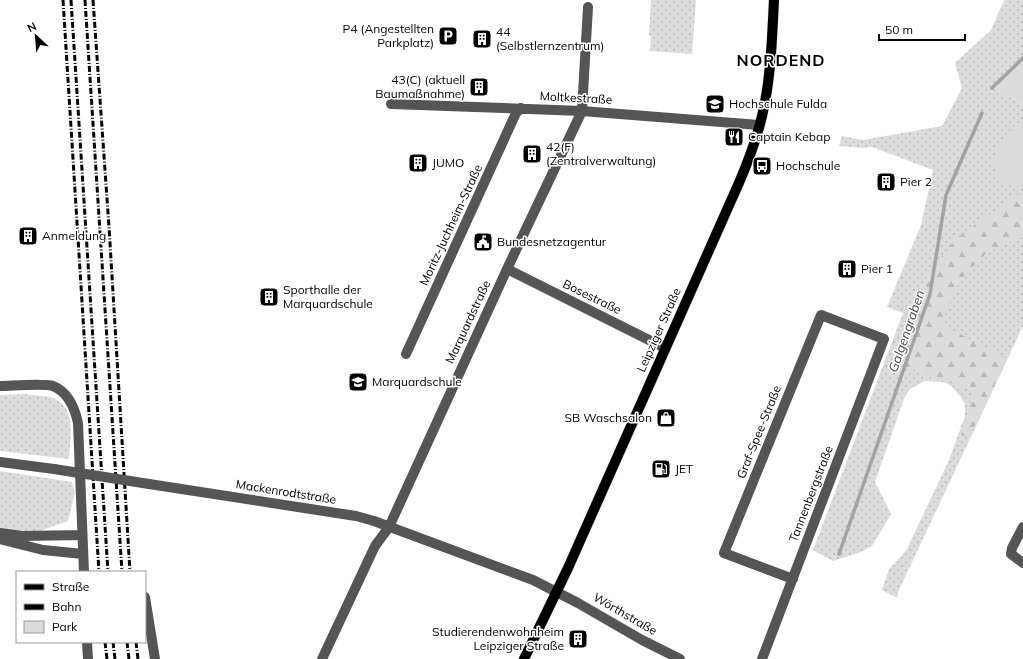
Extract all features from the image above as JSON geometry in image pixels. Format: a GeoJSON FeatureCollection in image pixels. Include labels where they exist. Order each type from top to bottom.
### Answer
{"type":"FeatureCollection","features":[{"type":"Feature","properties":{"kind":"main road","name":"Leipziger Straße"},"geometry":{"type":"LineString","coordinates":[[524,659],[570,564],[733,196],[759,125],[765,101],[774,0]]}},
{"type":"Feature","properties":{"kind":"street","name":"Marquardstraße"},"geometry":{"type":"LineString","coordinates":[[322,659],[378,542],[389,527],[507,269],[582,111],[588,6]]}},
{"type":"Feature","properties":{"kind":"street","name":"Moltkestraße"},"geometry":{"type":"LineString","coordinates":[[391,104],[582,111],[759,125]]}},
{"type":"Feature","properties":{"kind":"street","name":"Moritz-Juchheim-Straße"},"geometry":{"type":"LineString","coordinates":[[406,354],[513,120],[521,108]]}},
{"type":"Feature","properties":{"kind":"street","name":"Bosestraße"},"geometry":{"type":"LineString","coordinates":[[507,269],[665,348]]}},
{"type":"Feature","properties":{"kind":"street","name":"Graf-Spee-Straße"},"geometry":{"type":"LineString","coordinates":[[793,579],[724,553],[821,314],[884,339]]}},
{"type":"Feature","properties":{"kind":"street","name":"Tannenbergstraße"},"geometry":{"type":"LineString","coordinates":[[762,659],[884,339]]}},
{"type":"Feature","properties":{"kind":"street"},"geometry":{"type":"LineString","coordinates":[[0,386],[52,386],[63,393],[72,404],[78,423],[84,571]]}},
{"type":"Feature","properties":{"kind":"street","name":"Mackenrodtstraße"},"geometry":{"type":"LineString","coordinates":[[0,462],[356,516],[533,580],[556,592]]}},
{"type":"Feature","properties":{"kind":"street"},"geometry":{"type":"LineString","coordinates":[[1023,527],[1011,551],[1013,557],[1023,563]]}},
{"type":"Feature","properties":{"kind":"street"},"geometry":{"type":"LineString","coordinates":[[0,532],[22,536],[82,535]]}},
{"type":"Feature","properties":{"kind":"street"},"geometry":{"type":"LineString","coordinates":[[0,539],[43,550],[83,554]]}},
{"type":"Feature","properties":{"kind":"street","name":"Wörthstraße"},"geometry":{"type":"LineString","coordinates":[[556,592],[680,659]]}},
{"type":"Feature","properties":{"kind":"street"},"geometry":{"type":"LineString","coordinates":[[146,603],[155,659]]}},
{"type":"Feature","properties":{"kind":"street"},"geometry":{"type":"LineString","coordinates":[[87,643],[88,659]]}},
{"type":"Feature","properties":{"kind":"green space"},"geometry":{"type":"Polygon","coordinates":[[[651,0],[696,0],[692,54],[650,51],[651,36],[649,36],[651,0]]]}},
{"type":"Feature","properties":{"kind":"green space"},"geometry":{"type":"Polygon","coordinates":[[[1004,0],[1023,0],[1023,60],[1001,80],[995,89],[1023,104],[1023,326],[898,592],[897,598],[882,590],[889,569],[906,551],[949,460],[965,416],[965,405],[961,397],[950,385],[942,382],[925,381],[910,389],[905,396],[875,482],[891,514],[872,546],[861,552],[833,561],[813,550],[903,313],[887,307],[921,225],[933,170],[872,147],[863,148],[839,146],[842,136],[863,140],[942,126],[962,88],[955,63],[991,30],[1004,0]]]}},
{"type":"Feature","properties":{"kind":"green space"},"geometry":{"type":"Polygon","coordinates":[[[1023,60],[1023,104],[995,89],[1001,80],[1023,60]]]}},
{"type":"Feature","properties":{"kind":"green space"},"geometry":{"type":"Polygon","coordinates":[[[1023,123],[1023,186],[1008,185],[998,182],[993,159],[1001,141],[1016,124],[1023,123]]]}},
{"type":"Feature","properties":{"kind":"green space"},"geometry":{"type":"Polygon","coordinates":[[[1023,191],[1023,238],[1018,238],[985,254],[959,282],[940,324],[1007,358],[969,438],[962,435],[974,391],[897,364],[926,278],[955,239],[1023,191]]]}},
{"type":"Feature","properties":{"kind":"green space"},"geometry":{"type":"Polygon","coordinates":[[[26,394],[45,396],[55,399],[67,410],[71,426],[69,459],[0,451],[0,395],[26,394]]]}},
{"type":"Feature","properties":{"kind":"green space"},"geometry":{"type":"Polygon","coordinates":[[[0,471],[72,482],[75,493],[68,521],[37,532],[0,529],[0,471]]]}},
{"type":"Feature","properties":{"kind":"waterway","name":"Galgengraben"},"geometry":{"type":"LineString","coordinates":[[992,88],[1023,58]]}},
{"type":"Feature","properties":{"kind":"waterway","name":"Galgengraben"},"geometry":{"type":"LineString","coordinates":[[839,554],[930,294],[946,195],[982,113]]}},
{"type":"Feature","properties":{"kind":"railway"},"geometry":{"type":"LineString","coordinates":[[63,0],[99,571]]}},
{"type":"Feature","properties":{"kind":"railway"},"geometry":{"type":"LineString","coordinates":[[71,0],[108,571]]}},
{"type":"Feature","properties":{"kind":"railway"},"geometry":{"type":"LineString","coordinates":[[85,0],[122,571]]}},
{"type":"Feature","properties":{"kind":"railway"},"geometry":{"type":"LineString","coordinates":[[93,0],[109,227],[130,571]]}},
{"type":"Feature","properties":{"kind":"railway"},"geometry":{"type":"LineString","coordinates":[[105,643],[107,659]]}},
{"type":"Feature","properties":{"kind":"railway"},"geometry":{"type":"LineString","coordinates":[[113,643],[115,659]]}},
{"type":"Feature","properties":{"kind":"railway"},"geometry":{"type":"LineString","coordinates":[[127,643],[129,659]]}},
{"type":"Feature","properties":{"kind":"railway"},"geometry":{"type":"LineString","coordinates":[[136,643],[138,659]]}},
{"type":"Feature","properties":{"kind":"place","name":"P4 (Angestellten Parkplatz)"},"geometry":{"type":"Point","coordinates":[448,36]}},
{"type":"Feature","properties":{"kind":"place","name":"44 (Selbstlernzentrum)"},"geometry":{"type":"Point","coordinates":[482,39]}},
{"type":"Feature","properties":{"kind":"place","name":"43(C) (aktuell Baumaßnahme)"},"geometry":{"type":"Point","coordinates":[479,87]}},
{"type":"Feature","properties":{"kind":"place","name":"Hochschule Fulda"},"geometry":{"type":"Point","coordinates":[715,104]}},
{"type":"Feature","properties":{"kind":"place","name":"Captain Kebap"},"geometry":{"type":"Point","coordinates":[734,137]}},
{"type":"Feature","properties":{"kind":"place","name":"42(F) (Zentralverwaltung)"},"geometry":{"type":"Point","coordinates":[532,154]}},
{"type":"Feature","properties":{"kind":"place","name":"JUMO"},"geometry":{"type":"Point","coordinates":[418,163]}},
{"type":"Feature","properties":{"kind":"place","name":"Hochschule"},"geometry":{"type":"Point","coordinates":[762,166]}},
{"type":"Feature","properties":{"kind":"place","name":"Pier 2"},"geometry":{"type":"Point","coordinates":[886,182]}},
{"type":"Feature","properties":{"kind":"place","name":"Anmeldung"},"geometry":{"type":"Point","coordinates":[28,236]}},
{"type":"Feature","properties":{"kind":"place","name":"Bundesnetzagentur"},"geometry":{"type":"Point","coordinates":[483,242]}},
{"type":"Feature","properties":{"kind":"place","name":"Pier 1"},"geometry":{"type":"Point","coordinates":[847,269]}},
{"type":"Feature","properties":{"kind":"place","name":"Sporthalle der Marquardschule"},"geometry":{"type":"Point","coordinates":[269,297]}},
{"type":"Feature","properties":{"kind":"place","name":"Marquardschule"},"geometry":{"type":"Point","coordinates":[358,382]}},
{"type":"Feature","properties":{"kind":"place","name":"SB Waschsalon"},"geometry":{"type":"Point","coordinates":[666,418]}},
{"type":"Feature","properties":{"kind":"place","name":"JET"},"geometry":{"type":"Point","coordinates":[661,469]}},
{"type":"Feature","properties":{"kind":"place","name":"Studierendenwohnheim Leipziger Straße"},"geometry":{"type":"Point","coordinates":[578,639]}},
{"type":"Feature","properties":{"kind":"district","name":"NORDEND"},"geometry":{"type":"Point","coordinates":[781,60]}}]}
